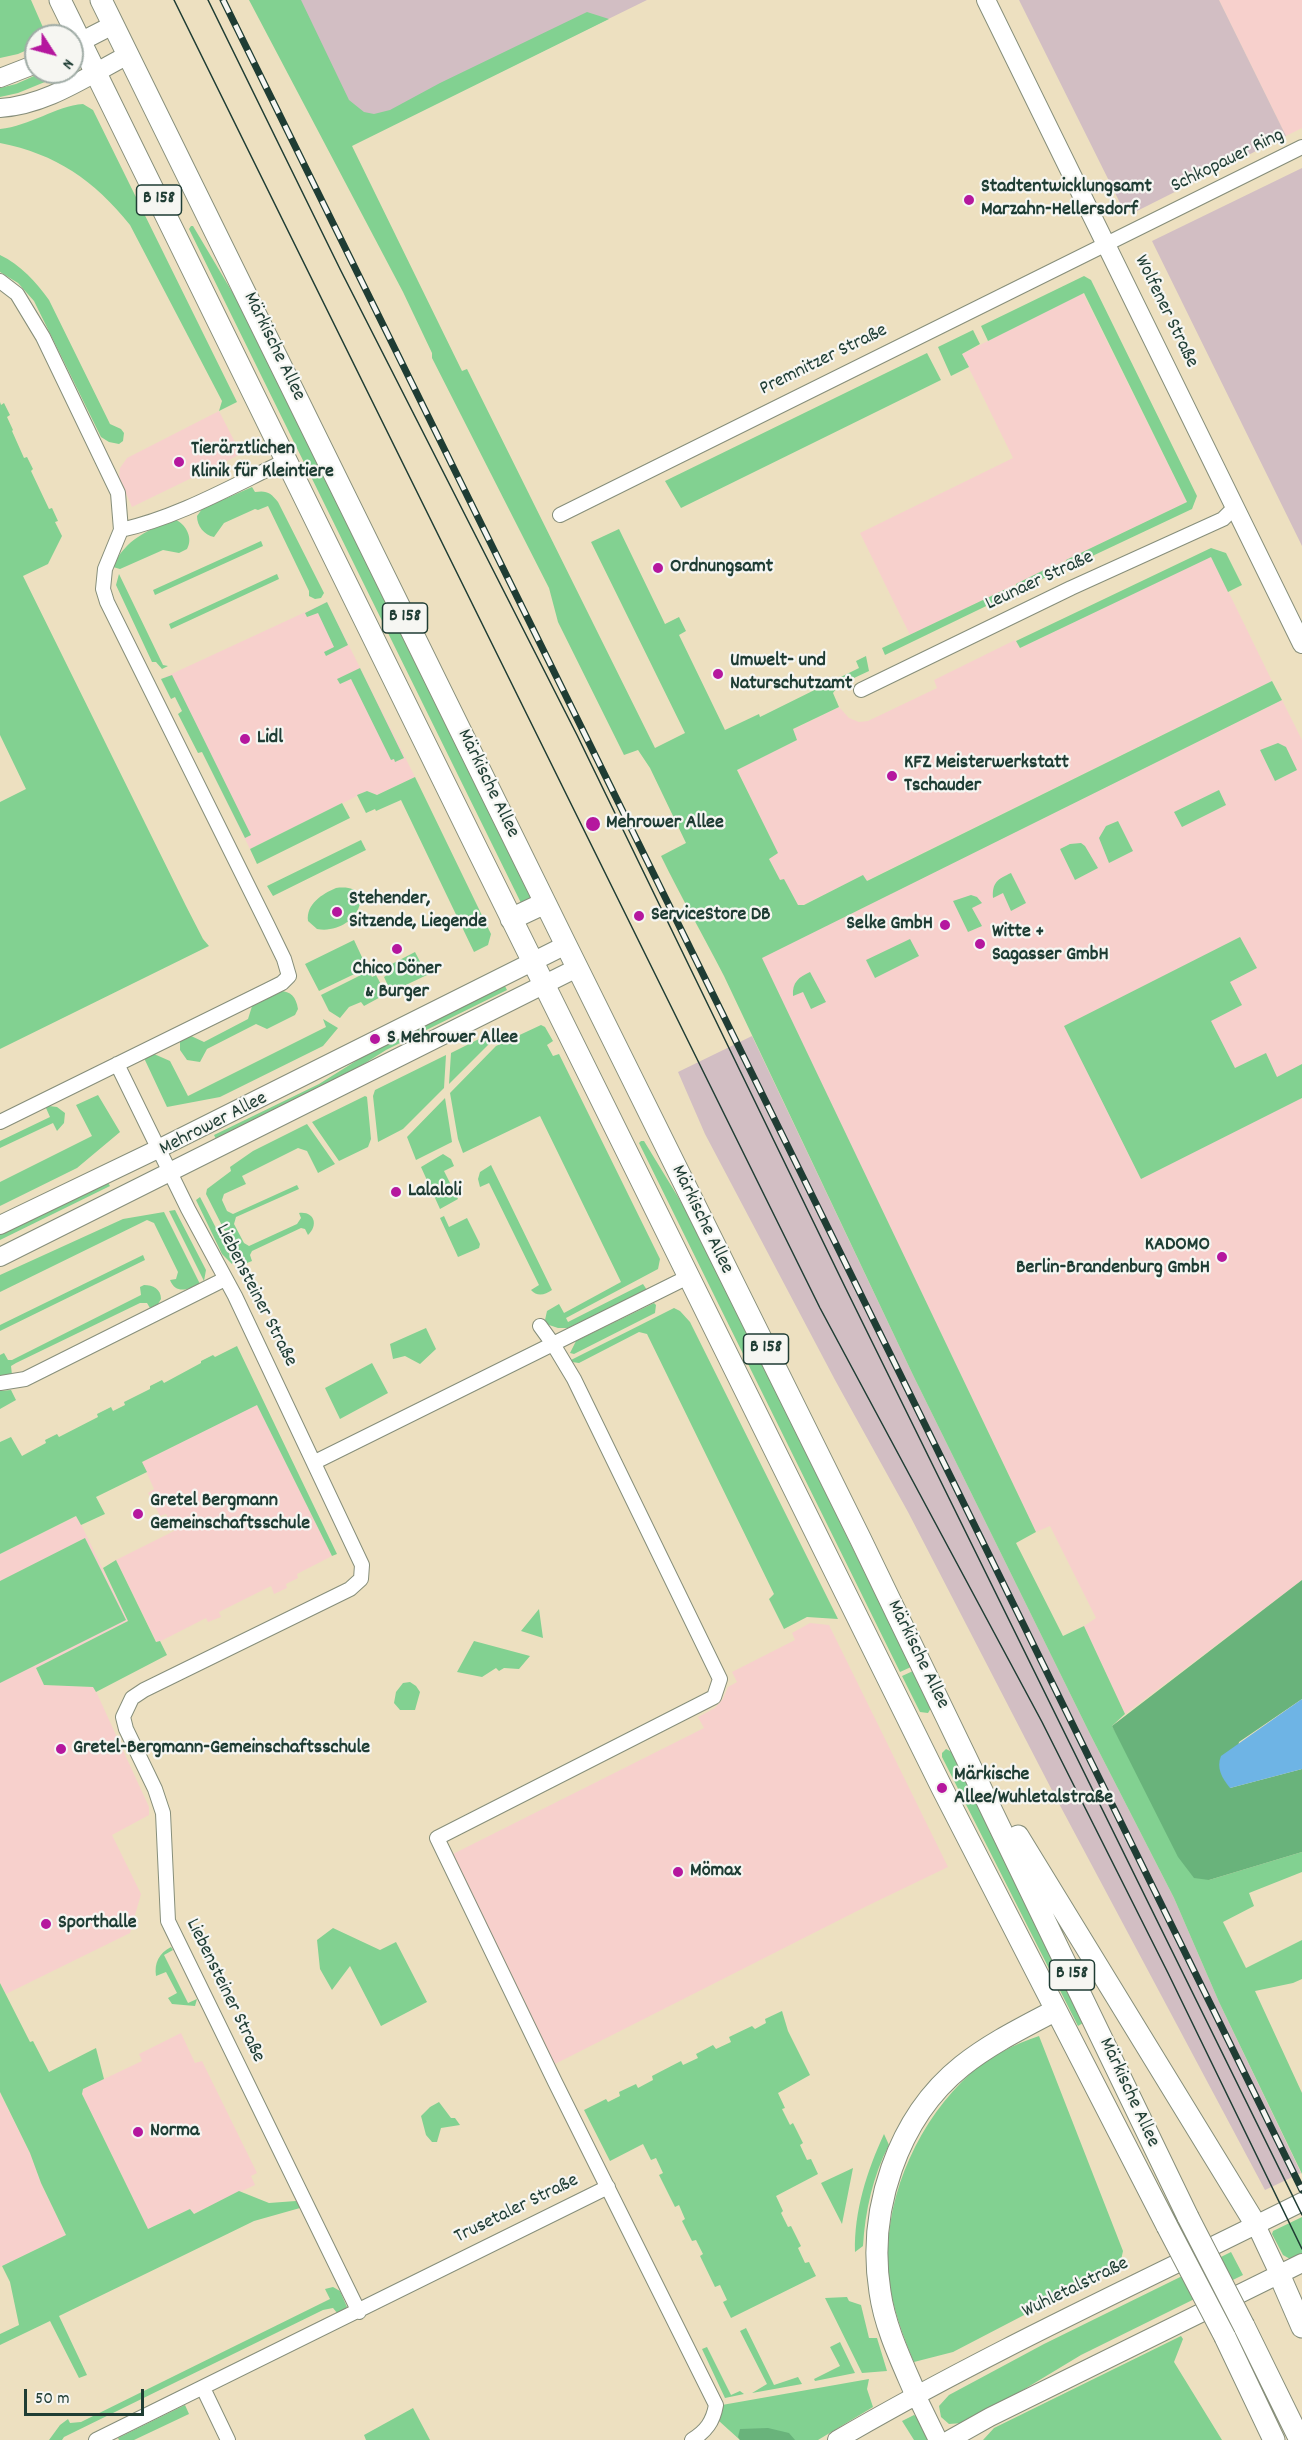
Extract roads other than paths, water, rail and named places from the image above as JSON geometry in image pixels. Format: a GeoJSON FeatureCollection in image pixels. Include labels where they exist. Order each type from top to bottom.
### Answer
{"type":"FeatureCollection","features":[{"type":"Feature","properties":{"kind":"main road","name":"Märkische Allee"},"geometry":{"type":"LineString","coordinates":[[60,0],[69,24]]}},
{"type":"Feature","properties":{"kind":"main road","name":"Märkische Allee"},"geometry":{"type":"LineString","coordinates":[[101,0],[955,1733],[1188,2217],[1300,2440]]}},
{"type":"Feature","properties":{"kind":"main road","name":"Wolfener Straße"},"geometry":{"type":"LineString","coordinates":[[986,0],[1302,644]]}},
{"type":"Feature","properties":{"kind":"main road"},"geometry":{"type":"LineString","coordinates":[[84,39],[113,25]]}},
{"type":"Feature","properties":{"kind":"main road","name":"Märkische Allee"},"geometry":{"type":"LineString","coordinates":[[84,55],[95,72],[195,272],[285,461],[942,1788],[1225,2337],[1274,2440]]}},
{"type":"Feature","properties":{"kind":"main road"},"geometry":{"type":"LineString","coordinates":[[0,108],[46,98],[128,55]]}},
{"type":"Feature","properties":{"kind":"main road"},"geometry":{"type":"LineString","coordinates":[[0,78],[24,69]]}},
{"type":"Feature","properties":{"kind":"main road"},"geometry":{"type":"LineString","coordinates":[[511,919],[545,903]]}},
{"type":"Feature","properties":{"kind":"main road","name":"Mehrower Allee"},"geometry":{"type":"LineString","coordinates":[[0,1224],[159,1149],[566,945]]}},
{"type":"Feature","properties":{"kind":"main road","name":"Mehrower Allee"},"geometry":{"type":"LineString","coordinates":[[0,1257],[577,968]]}},
{"type":"Feature","properties":{"kind":"main road"},"geometry":{"type":"LineString","coordinates":[[955,1733],[1256,2225],[1302,2327]]}},
{"type":"Feature","properties":{"kind":"main road"},"geometry":{"type":"LineString","coordinates":[[938,2440],[916,2395],[889,2328],[880,2293],[876,2258],[880,2213],[889,2175],[911,2128],[929,2099],[945,2082],[989,2046],[1056,2010]]}},
{"type":"Feature","properties":{"kind":"main road","name":"Wuhletalstraße"},"geometry":{"type":"LineString","coordinates":[[837,2440],[916,2395],[1063,2319],[1302,2202]]}},
{"type":"Feature","properties":{"kind":"main road"},"geometry":{"type":"LineString","coordinates":[[949,2440],[990,2417],[1302,2263]]}},
{"type":"Feature","properties":{"kind":"street","name":"Schkopauer Ring"},"geometry":{"type":"LineString","coordinates":[[1106,243],[1302,147]]}},
{"type":"Feature","properties":{"kind":"street","name":"Premnitzer Straße"},"geometry":{"type":"LineString","coordinates":[[560,515],[1106,243]]}},
{"type":"Feature","properties":{"kind":"street"},"geometry":{"type":"LineString","coordinates":[[0,281],[17,294],[44,337],[118,493],[121,530],[105,569],[104,589],[107,602],[284,958],[289,976],[275,987],[0,1122]]}},
{"type":"Feature","properties":{"kind":"street"},"geometry":{"type":"LineString","coordinates":[[121,530],[150,524],[285,461]]}},
{"type":"Feature","properties":{"kind":"street","name":"Leunaer Straße"},"geometry":{"type":"LineString","coordinates":[[861,690],[1071,588],[1223,519],[1234,508]]}},
{"type":"Feature","properties":{"kind":"street","name":"Mehrower Allee"},"geometry":{"type":"LineString","coordinates":[[117,1064],[159,1149]]}},
{"type":"Feature","properties":{"kind":"street","name":"Liebensteiner Straße"},"geometry":{"type":"LineString","coordinates":[[159,1149],[315,1462],[360,1556],[363,1573],[359,1582],[347,1591],[144,1690],[132,1698],[123,1717],[126,1730],[155,1789],[163,1814],[168,1921],[359,2312]]}},
{"type":"Feature","properties":{"kind":"street","name":"Märkische Allee"},"geometry":{"type":"LineString","coordinates":[[554,1344],[690,1276]]}},
{"type":"Feature","properties":{"kind":"street"},"geometry":{"type":"LineString","coordinates":[[0,1383],[25,1379],[225,1279]]}},
{"type":"Feature","properties":{"kind":"street"},"geometry":{"type":"LineString","coordinates":[[315,1462],[554,1344],[540,1326]]}},
{"type":"Feature","properties":{"kind":"street","name":"Trusetaler Straße"},"geometry":{"type":"LineString","coordinates":[[96,2440],[608,2187],[437,1838],[714,1696],[720,1679],[574,1379],[554,1344]]}},
{"type":"Feature","properties":{"kind":"street"},"geometry":{"type":"LineString","coordinates":[[608,2187],[716,2405],[710,2424],[703,2433],[692,2440]]}},
{"type":"Feature","properties":{"kind":"street"},"geometry":{"type":"LineString","coordinates":[[203,2388],[228,2440]]}},
{"type":"Feature","properties":{"kind":"water"},"geometry":{"type":"Polygon","coordinates":[[[1302,1699],[1302,1769],[1230,1788],[1221,1773],[1219,1765],[1221,1756],[1302,1699]]]}},
{"type":"Feature","properties":{"kind":"tram line"},"geometry":{"type":"LineString","coordinates":[[174,0],[820,1308],[1042,1722],[1168,1973],[1302,2249]]}},
{"type":"Feature","properties":{"kind":"tram line"},"geometry":{"type":"LineString","coordinates":[[208,0],[341,271],[577,735],[846,1289],[1302,2215]]}},
{"type":"Feature","properties":{"kind":"railway"},"geometry":{"type":"LineString","coordinates":[[223,0],[1302,2190]]}},
{"type":"Feature","properties":{"kind":"place","name":"Stadtentwicklungsamt Marzahn-Hellersdorf"},"geometry":{"type":"Point","coordinates":[969,200]}},
{"type":"Feature","properties":{"kind":"place","name":"Tierärztlichen Klinik für Kleintiere"},"geometry":{"type":"Point","coordinates":[179,462]}},
{"type":"Feature","properties":{"kind":"place","name":"Ordnungsamt"},"geometry":{"type":"Point","coordinates":[658,568]}},
{"type":"Feature","properties":{"kind":"place","name":"Umwelt- und Naturschutzamt"},"geometry":{"type":"Point","coordinates":[718,674]}},
{"type":"Feature","properties":{"kind":"place","name":"Lidl"},"geometry":{"type":"Point","coordinates":[245,739]}},
{"type":"Feature","properties":{"kind":"place","name":"KFZ Meisterwerkstatt Tschauder"},"geometry":{"type":"Point","coordinates":[892,776]}},
{"type":"Feature","properties":{"kind":"place","name":"Mehrower Allee"},"geometry":{"type":"Point","coordinates":[593,824]}},
{"type":"Feature","properties":{"kind":"place","name":"Stehender, Sitzende, Liegende"},"geometry":{"type":"Point","coordinates":[337,912]}},
{"type":"Feature","properties":{"kind":"place","name":"ServiceStore DB"},"geometry":{"type":"Point","coordinates":[639,916]}},
{"type":"Feature","properties":{"kind":"place","name":"Selke GmbH"},"geometry":{"type":"Point","coordinates":[945,925]}},
{"type":"Feature","properties":{"kind":"place","name":"Witte + Sagasser GmbH"},"geometry":{"type":"Point","coordinates":[980,944]}},
{"type":"Feature","properties":{"kind":"place","name":"Chico Döner & Burger"},"geometry":{"type":"Point","coordinates":[397,949]}},
{"type":"Feature","properties":{"kind":"place","name":"S Mehrower Allee"},"geometry":{"type":"Point","coordinates":[375,1039]}},
{"type":"Feature","properties":{"kind":"place","name":"Lalaloli"},"geometry":{"type":"Point","coordinates":[396,1192]}},
{"type":"Feature","properties":{"kind":"place","name":"KADOMO Berlin-Brandenburg GmbH"},"geometry":{"type":"Point","coordinates":[1222,1257]}},
{"type":"Feature","properties":{"kind":"place","name":"Gretel Bergmann Gemeinschaftsschule"},"geometry":{"type":"Point","coordinates":[138,1514]}},
{"type":"Feature","properties":{"kind":"place","name":"Gretel-Bergmann-Gemeinschaftsschule"},"geometry":{"type":"Point","coordinates":[61,1749]}},
{"type":"Feature","properties":{"kind":"place","name":"Märkische Allee/Wuhletalstraße"},"geometry":{"type":"Point","coordinates":[942,1788]}},
{"type":"Feature","properties":{"kind":"place","name":"Mömax"},"geometry":{"type":"Point","coordinates":[678,1872]}},
{"type":"Feature","properties":{"kind":"place","name":"Sporthalle"},"geometry":{"type":"Point","coordinates":[46,1924]}},
{"type":"Feature","properties":{"kind":"place","name":"Norma"},"geometry":{"type":"Point","coordinates":[138,2132]}}]}
